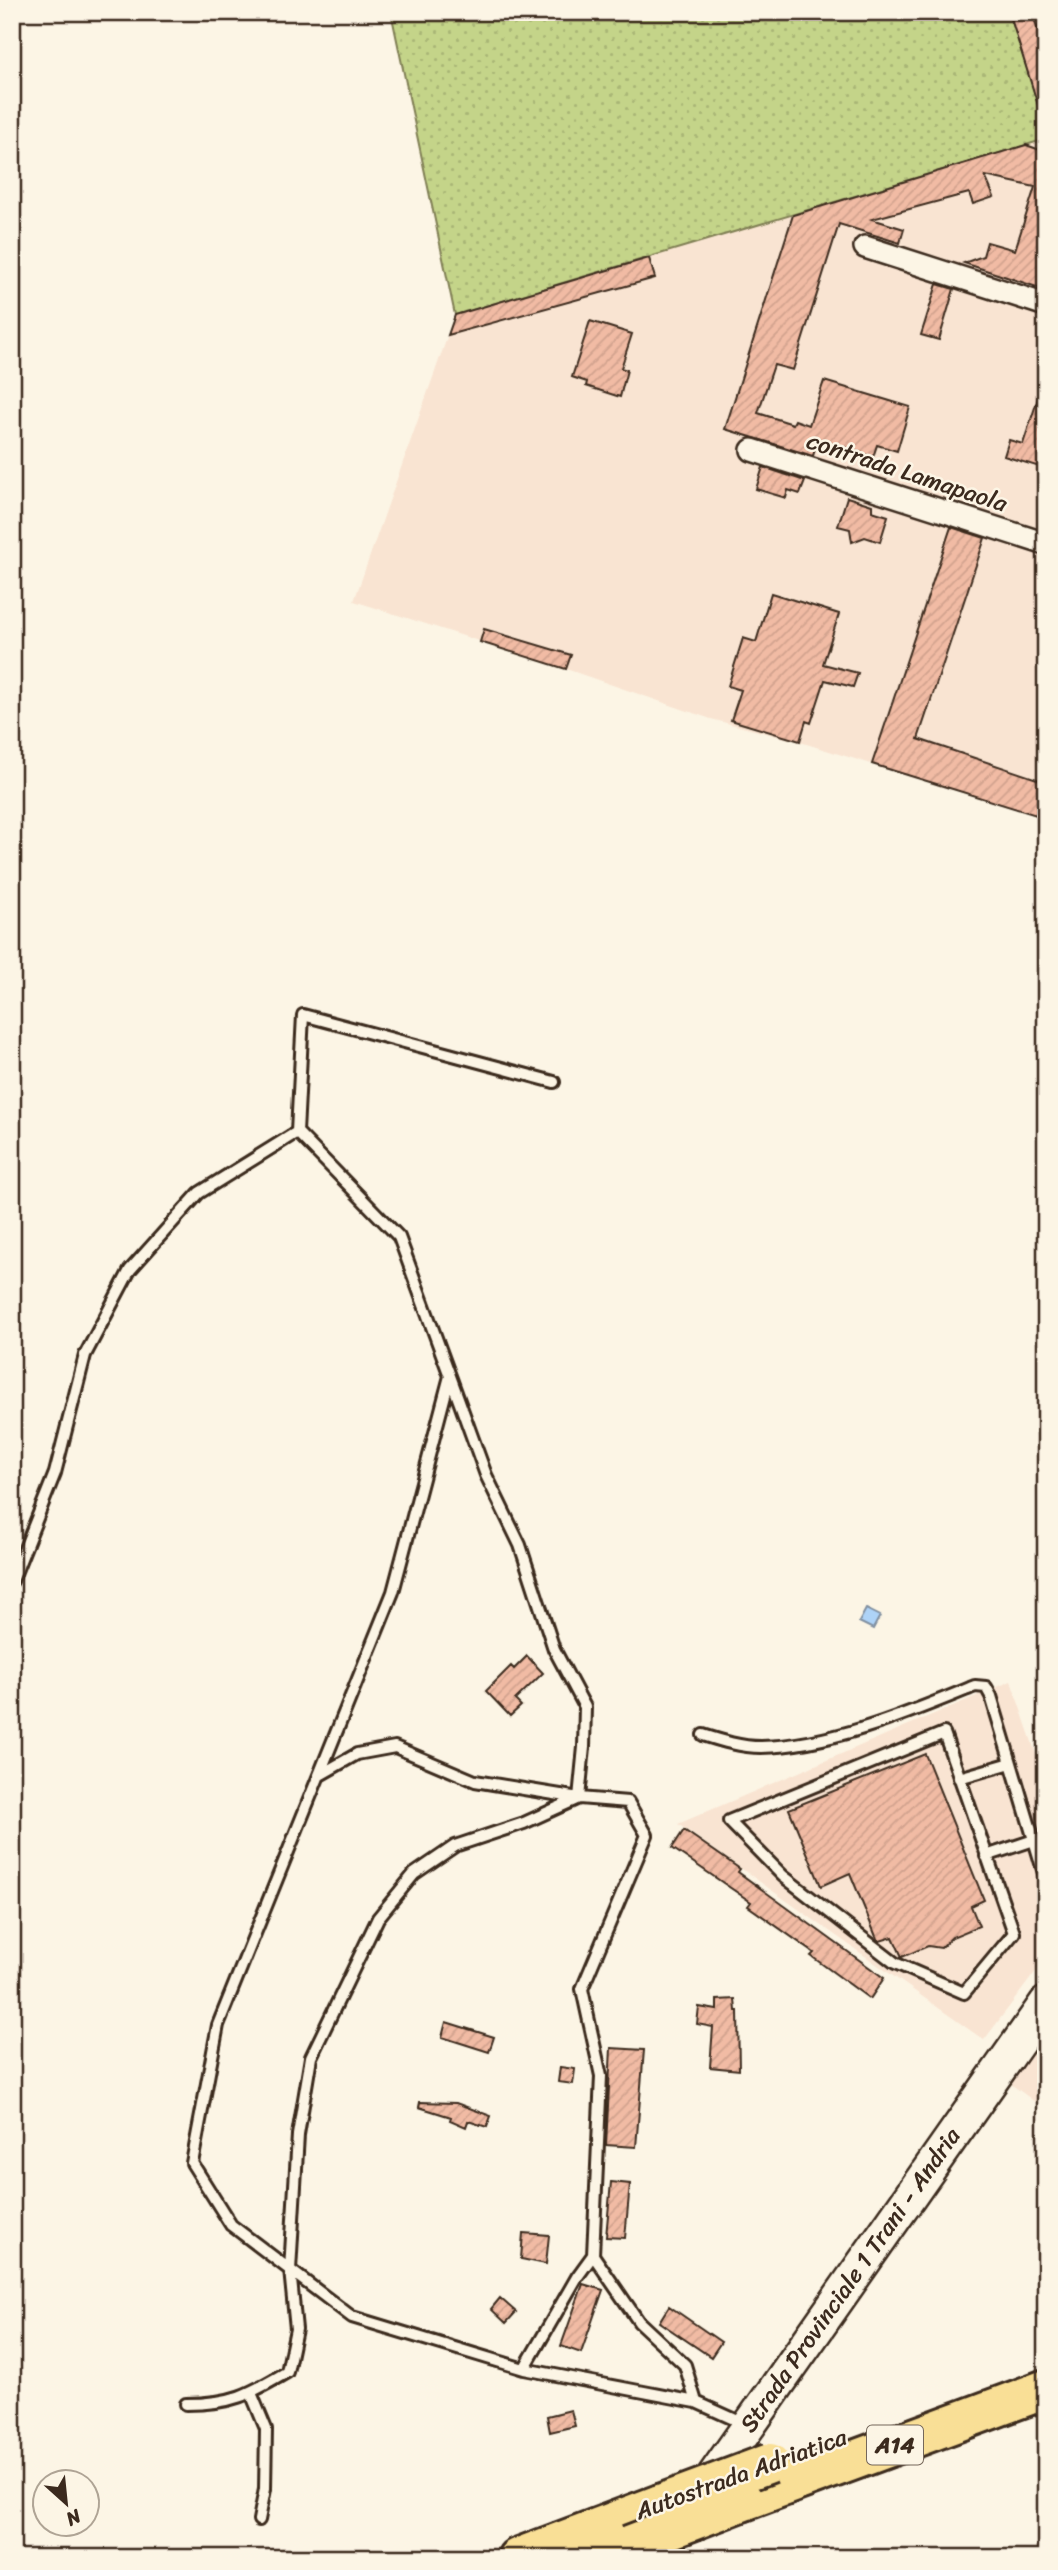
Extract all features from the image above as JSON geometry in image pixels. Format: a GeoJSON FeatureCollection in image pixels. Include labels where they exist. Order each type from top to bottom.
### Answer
{"type":"FeatureCollection","features":[{"type":"Feature","properties":{"kind":"highway","name":"Autostrada Adriatica"},"geometry":{"type":"LineString","coordinates":[[517,2558],[1046,2364]]}},
{"type":"Feature","properties":{"kind":"highway","name":"Autostrada Adriatica"},"geometry":{"type":"LineString","coordinates":[[627,2554],[744,2501],[1046,2389]]}},
{"type":"Feature","properties":{"kind":"main road","name":"Strada Provinciale 1 Trani - Andria"},"geometry":{"type":"LineString","coordinates":[[627,2554],[747,2425],[1046,2003]]}},
{"type":"Feature","properties":{"kind":"street"},"geometry":{"type":"LineString","coordinates":[[865,247],[1046,305]]}},
{"type":"Feature","properties":{"kind":"street","name":"contrada Lamapaola"},"geometry":{"type":"LineString","coordinates":[[752,450],[1046,544]]}},
{"type":"Feature","properties":{"kind":"lane"},"geometry":{"type":"LineString","coordinates":[[554,1082],[303,1015],[296,1132],[399,1237],[486,1475],[520,1545],[554,1648],[585,1707],[579,1798]]}},
{"type":"Feature","properties":{"kind":"lane"},"geometry":{"type":"LineString","coordinates":[[12,1581],[55,1474],[85,1355],[130,1270],[199,1194],[296,1132]]}},
{"type":"Feature","properties":{"kind":"lane"},"geometry":{"type":"LineString","coordinates":[[450,1377],[393,1592],[218,2025],[192,2162],[231,2225],[352,2317],[524,2369],[696,2402],[747,2425]]}},
{"type":"Feature","properties":{"kind":"lane"},"geometry":{"type":"LineString","coordinates":[[703,1735],[729,1744],[761,1747],[802,1743],[866,1727],[975,1686],[986,1687],[991,1696],[1046,1880]]}},
{"type":"Feature","properties":{"kind":"lane"},"geometry":{"type":"LineString","coordinates":[[944,1733],[986,1856],[1014,1933],[964,1993],[895,1963],[783,1876],[729,1821],[944,1733]]}},
{"type":"Feature","properties":{"kind":"lane"},"geometry":{"type":"LineString","coordinates":[[320,1775],[357,1754],[395,1746],[475,1781],[579,1798],[628,1802],[647,1835],[582,1989],[601,2076],[593,2255],[577,2277],[524,2369]]}},
{"type":"Feature","properties":{"kind":"lane"},"geometry":{"type":"LineString","coordinates":[[959,1778],[1011,1763]]}},
{"type":"Feature","properties":{"kind":"lane"},"geometry":{"type":"LineString","coordinates":[[186,2403],[216,2404],[251,2393],[287,2372],[296,2329],[290,2270],[298,2135],[311,2057],[378,1918],[414,1874],[455,1846],[524,1824],[579,1798]]}},
{"type":"Feature","properties":{"kind":"lane"},"geometry":{"type":"LineString","coordinates":[[986,1856],[1034,1840]]}},
{"type":"Feature","properties":{"kind":"lane"},"geometry":{"type":"LineString","coordinates":[[593,2255],[639,2322],[685,2365],[696,2402]]}},
{"type":"Feature","properties":{"kind":"lane"},"geometry":{"type":"LineString","coordinates":[[251,2393],[266,2428],[265,2489],[260,2520]]}},
{"type":"Feature","properties":{"kind":"shaded area"},"geometry":{"type":"Polygon","coordinates":[[[1046,139],[1046,818],[800,742],[711,719],[354,601],[455,315],[1046,139]]]}},
{"type":"Feature","properties":{"kind":"shaded area"},"geometry":{"type":"Polygon","coordinates":[[[1011,1681],[1046,1783],[1046,1958],[984,2040],[678,1824],[1011,1681]]]}},
{"type":"Feature","properties":{"kind":"shaded area"},"geometry":{"type":"Polygon","coordinates":[[[1046,2028],[1046,2110],[1008,2082],[1046,2028]]]}},
{"type":"Feature","properties":{"kind":"green space"},"geometry":{"type":"Polygon","coordinates":[[[391,12],[1009,12],[1046,129],[1046,139],[455,315],[391,12]]]}},
{"type":"Feature","properties":{"kind":"water"},"geometry":{"type":"Polygon","coordinates":[[[866,1609],[880,1616],[873,1629],[859,1622],[866,1609]]]}},
{"type":"Feature","properties":{"kind":"building"},"geometry":{"type":"Polygon","coordinates":[[[1009,12],[1032,12],[1046,55],[1046,118],[1042,118],[1009,12]]]}},
{"type":"Feature","properties":{"kind":"building"},"geometry":{"type":"Polygon","coordinates":[[[1026,145],[1046,152],[1046,290],[964,263],[983,256],[987,242],[1015,250],[1035,187],[985,176],[994,197],[973,204],[969,193],[872,219],[904,229],[900,243],[839,224],[793,370],[774,365],[758,413],[793,424],[795,420],[809,425],[824,381],[910,407],[897,451],[877,445],[873,457],[818,439],[813,456],[725,429],[793,215],[1026,145]]]}},
{"type":"Feature","properties":{"kind":"building"},"geometry":{"type":"Polygon","coordinates":[[[649,258],[655,278],[448,335],[455,315],[649,258]]]}},
{"type":"Feature","properties":{"kind":"building"},"geometry":{"type":"Polygon","coordinates":[[[937,284],[954,289],[939,340],[921,335],[937,284]]]}},
{"type":"Feature","properties":{"kind":"building"},"geometry":{"type":"Polygon","coordinates":[[[590,321],[632,334],[621,368],[627,370],[620,397],[586,386],[587,382],[572,377],[590,321]]]}},
{"type":"Feature","properties":{"kind":"building"},"geometry":{"type":"Polygon","coordinates":[[[1043,383],[1046,384],[1046,469],[1004,456],[1009,440],[1023,444],[1043,383]]]}},
{"type":"Feature","properties":{"kind":"building"},"geometry":{"type":"Polygon","coordinates":[[[763,467],[805,481],[800,494],[788,490],[786,498],[756,489],[763,467]]]}},
{"type":"Feature","properties":{"kind":"building"},"geometry":{"type":"Polygon","coordinates":[[[847,497],[872,505],[872,511],[888,516],[880,542],[865,537],[852,542],[850,529],[838,526],[847,497]]]}},
{"type":"Feature","properties":{"kind":"building"},"geometry":{"type":"Polygon","coordinates":[[[951,527],[985,538],[918,739],[1046,782],[1046,818],[872,764],[951,527]]]}},
{"type":"Feature","properties":{"kind":"building"},"geometry":{"type":"Polygon","coordinates":[[[771,593],[839,614],[823,664],[858,673],[853,687],[825,680],[811,723],[806,721],[800,741],[731,720],[741,690],[728,686],[743,638],[756,642],[771,593]]]}},
{"type":"Feature","properties":{"kind":"building"},"geometry":{"type":"Polygon","coordinates":[[[484,629],[571,655],[566,669],[480,642],[484,629]]]}},
{"type":"Feature","properties":{"kind":"building"},"geometry":{"type":"Polygon","coordinates":[[[527,1656],[543,1673],[515,1700],[521,1706],[510,1716],[486,1691],[511,1666],[514,1669],[527,1656]]]}},
{"type":"Feature","properties":{"kind":"building"},"geometry":{"type":"Polygon","coordinates":[[[925,1754],[984,1900],[971,1906],[979,1926],[952,1937],[941,1948],[928,1946],[902,1957],[893,1937],[880,1941],[877,1939],[850,1873],[821,1886],[789,1809],[925,1754]]]}},
{"type":"Feature","properties":{"kind":"building"},"geometry":{"type":"Polygon","coordinates":[[[684,1830],[884,1978],[870,1999],[811,1956],[814,1953],[748,1906],[751,1902],[672,1848],[684,1830]]]}},
{"type":"Feature","properties":{"kind":"building"},"geometry":{"type":"Polygon","coordinates":[[[735,1999],[738,2011],[739,2070],[710,2067],[713,2027],[697,2024],[699,2007],[717,2010],[717,2000],[735,1999]]]}},
{"type":"Feature","properties":{"kind":"building"},"geometry":{"type":"Polygon","coordinates":[[[446,2022],[494,2037],[489,2052],[442,2037],[446,2022]]]}},
{"type":"Feature","properties":{"kind":"building"},"geometry":{"type":"Polygon","coordinates":[[[611,2048],[644,2050],[636,2147],[606,2145],[611,2048]]]}},
{"type":"Feature","properties":{"kind":"building"},"geometry":{"type":"Polygon","coordinates":[[[560,2067],[575,2069],[573,2084],[558,2082],[560,2067]]]}},
{"type":"Feature","properties":{"kind":"building"},"geometry":{"type":"Polygon","coordinates":[[[420,2102],[456,2103],[491,2116],[487,2127],[468,2121],[466,2127],[450,2120],[451,2117],[419,2107],[420,2102]]]}},
{"type":"Feature","properties":{"kind":"building"},"geometry":{"type":"Polygon","coordinates":[[[611,2182],[630,2184],[625,2238],[606,2237],[611,2182]]]}},
{"type":"Feature","properties":{"kind":"building"},"geometry":{"type":"Polygon","coordinates":[[[523,2233],[549,2235],[546,2264],[521,2259],[523,2233]]]}},
{"type":"Feature","properties":{"kind":"building"},"geometry":{"type":"Polygon","coordinates":[[[583,2284],[603,2290],[581,2353],[561,2346],[583,2284]]]}},
{"type":"Feature","properties":{"kind":"building"},"geometry":{"type":"Polygon","coordinates":[[[500,2298],[516,2312],[506,2323],[491,2309],[500,2298]]]}},
{"type":"Feature","properties":{"kind":"building"},"geometry":{"type":"Polygon","coordinates":[[[669,2306],[721,2342],[711,2357],[659,2322],[669,2306]]]}},
{"type":"Feature","properties":{"kind":"building"},"geometry":{"type":"Polygon","coordinates":[[[571,2410],[575,2426],[550,2432],[547,2416],[571,2410]]]}}]}
